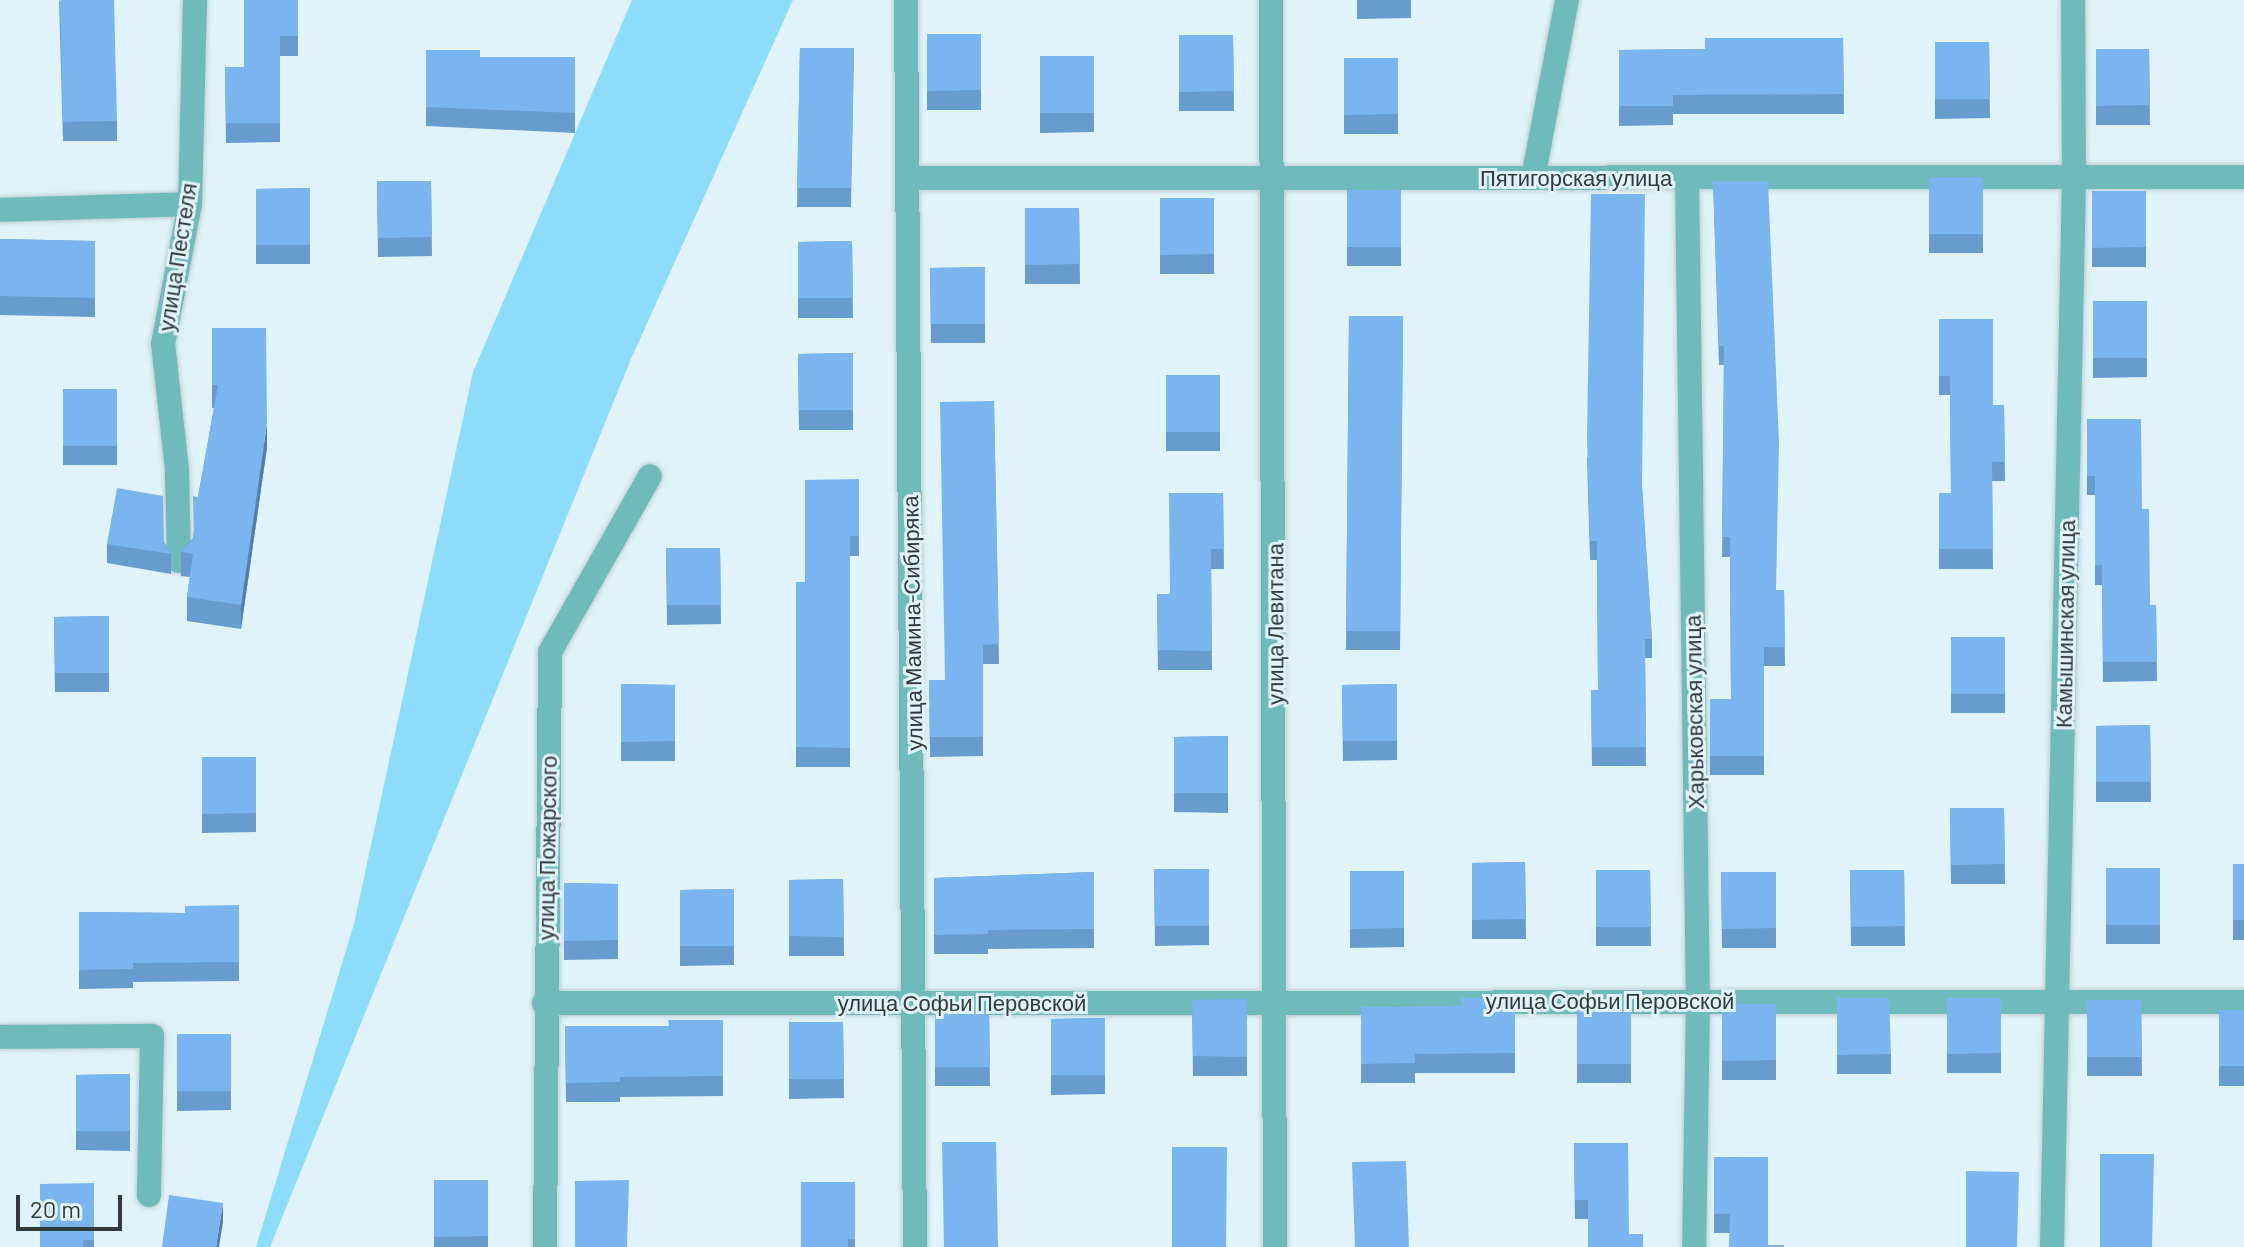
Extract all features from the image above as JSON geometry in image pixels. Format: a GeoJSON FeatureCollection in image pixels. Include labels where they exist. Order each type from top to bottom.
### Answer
{"type":"FeatureCollection","features":[{"type":"Feature","properties":{"kind":"street","name":"улица Пестеля"},"geometry":{"type":"LineString","coordinates":[[179,561],[177,470],[163,344],[190,204],[195,0]]}},
{"type":"Feature","properties":{"kind":"street","name":"улица Мамина-Сибиряка"},"geometry":{"type":"LineString","coordinates":[[906,0],[916,1003],[915,1247]]}},
{"type":"Feature","properties":{"kind":"street","name":"улица Левитана"},"geometry":{"type":"LineString","coordinates":[[1271,0],[1278,1002],[1275,1247]]}},
{"type":"Feature","properties":{"kind":"street"},"geometry":{"type":"LineString","coordinates":[[1533,178],[1567,0]]}},
{"type":"Feature","properties":{"kind":"street","name":"Камышинская улица"},"geometry":{"type":"LineString","coordinates":[[2052,1247],[2074,177],[2073,0]]}},
{"type":"Feature","properties":{"kind":"street","name":"Харьковская улица"},"geometry":{"type":"LineString","coordinates":[[1687,177],[1698,1001],[1694,1247]]}},
{"type":"Feature","properties":{"kind":"street","name":"Пятигорская улица"},"geometry":{"type":"LineString","coordinates":[[908,178],[2244,177]]}},
{"type":"Feature","properties":{"kind":"street"},"geometry":{"type":"LineString","coordinates":[[0,210],[190,204]]}},
{"type":"Feature","properties":{"kind":"street","name":"улица Пожарского"},"geometry":{"type":"LineString","coordinates":[[545,1247],[544,1003],[550,652],[650,476]]}},
{"type":"Feature","properties":{"kind":"street","name":"улица Софьи Перовской"},"geometry":{"type":"LineString","coordinates":[[544,1003],[2244,1002]]}},
{"type":"Feature","properties":{"kind":"street"},"geometry":{"type":"LineString","coordinates":[[0,1037],[152,1036],[149,1195]]}},
{"type":"Feature","properties":{"kind":"shaded area"},"geometry":{"type":"Polygon","coordinates":[[[632,0],[793,0],[631,359],[270,1247],[256,1247],[354,924],[473,372],[632,0]]]}},
{"type":"Feature","properties":{"kind":"building"},"geometry":{"type":"Polygon","coordinates":[[[60,0],[114,0],[117,121],[63,122],[60,0]]]}},
{"type":"Feature","properties":{"kind":"building"},"geometry":{"type":"Polygon","coordinates":[[[244,0],[298,0],[298,36],[280,36],[280,123],[226,123],[225,67],[244,67],[244,0]]]}},
{"type":"Feature","properties":{"kind":"building"},"geometry":{"type":"Polygon","coordinates":[[[927,34],[981,34],[981,90],[927,91],[927,34]]]}},
{"type":"Feature","properties":{"kind":"building"},"geometry":{"type":"Polygon","coordinates":[[[1179,35],[1233,35],[1234,91],[1179,92],[1179,35]]]}},
{"type":"Feature","properties":{"kind":"building"},"geometry":{"type":"Polygon","coordinates":[[[1705,38],[1843,38],[1844,94],[1673,95],[1673,106],[1619,106],[1619,50],[1705,49],[1705,38]]]}},
{"type":"Feature","properties":{"kind":"building"},"geometry":{"type":"Polygon","coordinates":[[[1935,42],[1989,42],[1990,99],[1935,99],[1935,42]]]}},
{"type":"Feature","properties":{"kind":"building"},"geometry":{"type":"Polygon","coordinates":[[[800,48],[854,48],[851,188],[797,188],[800,48]]]}},
{"type":"Feature","properties":{"kind":"building"},"geometry":{"type":"Polygon","coordinates":[[[2096,49],[2149,49],[2150,105],[2096,106],[2096,49]]]}},
{"type":"Feature","properties":{"kind":"building"},"geometry":{"type":"Polygon","coordinates":[[[426,50],[480,50],[480,57],[575,57],[575,113],[426,107],[426,50]]]}},
{"type":"Feature","properties":{"kind":"building"},"geometry":{"type":"Polygon","coordinates":[[[1040,56],[1094,56],[1094,113],[1040,113],[1040,56]]]}},
{"type":"Feature","properties":{"kind":"building"},"geometry":{"type":"Polygon","coordinates":[[[1344,58],[1398,58],[1398,114],[1344,115],[1344,58]]]}},
{"type":"Feature","properties":{"kind":"building"},"geometry":{"type":"Polygon","coordinates":[[[1929,177],[1983,177],[1983,234],[1929,234],[1929,177]]]}},
{"type":"Feature","properties":{"kind":"building"},"geometry":{"type":"Polygon","coordinates":[[[377,181],[431,181],[432,237],[378,238],[377,181]]]}},
{"type":"Feature","properties":{"kind":"building"},"geometry":{"type":"Polygon","coordinates":[[[1713,181],[1768,181],[1779,443],[1776,590],[1784,590],[1785,647],[1764,647],[1764,756],[1710,756],[1710,699],[1731,699],[1730,537],[1722,537],[1724,346],[1719,346],[1713,181]]]}},
{"type":"Feature","properties":{"kind":"building"},"geometry":{"type":"Polygon","coordinates":[[[310,188],[310,245],[256,245],[256,189],[310,188]]]}},
{"type":"Feature","properties":{"kind":"building"},"geometry":{"type":"Polygon","coordinates":[[[1347,190],[1401,190],[1401,247],[1347,247],[1347,190]]]}},
{"type":"Feature","properties":{"kind":"building"},"geometry":{"type":"Polygon","coordinates":[[[2092,191],[2146,191],[2146,247],[2092,248],[2092,191]]]}},
{"type":"Feature","properties":{"kind":"building"},"geometry":{"type":"Polygon","coordinates":[[[1591,194],[1645,194],[1642,484],[1652,639],[1645,639],[1646,747],[1592,747],[1591,690],[1598,690],[1597,541],[1590,541],[1587,438],[1591,194]]]}},
{"type":"Feature","properties":{"kind":"building"},"geometry":{"type":"Polygon","coordinates":[[[1160,198],[1214,198],[1214,254],[1160,255],[1160,198]]]}},
{"type":"Feature","properties":{"kind":"building"},"geometry":{"type":"Polygon","coordinates":[[[1025,208],[1079,208],[1080,264],[1025,265],[1025,208]]]}},
{"type":"Feature","properties":{"kind":"building"},"geometry":{"type":"Polygon","coordinates":[[[0,239],[95,241],[95,298],[0,296],[0,239]]]}},
{"type":"Feature","properties":{"kind":"building"},"geometry":{"type":"Polygon","coordinates":[[[852,241],[853,298],[798,298],[798,242],[852,241]]]}},
{"type":"Feature","properties":{"kind":"building"},"geometry":{"type":"Polygon","coordinates":[[[985,267],[985,324],[931,324],[930,268],[985,267]]]}},
{"type":"Feature","properties":{"kind":"building"},"geometry":{"type":"Polygon","coordinates":[[[2093,301],[2147,301],[2147,358],[2093,358],[2093,301]]]}},
{"type":"Feature","properties":{"kind":"building"},"geometry":{"type":"Polygon","coordinates":[[[1349,316],[1403,316],[1400,631],[1346,631],[1349,316]]]}},
{"type":"Feature","properties":{"kind":"building"},"geometry":{"type":"Polygon","coordinates":[[[1939,319],[1993,319],[1993,405],[2004,405],[2005,462],[1992,462],[1993,549],[1939,549],[1939,493],[1951,493],[1950,376],[1939,376],[1939,319]]]}},
{"type":"Feature","properties":{"kind":"building"},"geometry":{"type":"Polygon","coordinates":[[[212,328],[266,328],[267,423],[241,605],[187,597],[193,554],[181,552],[194,538],[193,496],[198,497],[218,385],[212,385],[212,328]]]}},
{"type":"Feature","properties":{"kind":"building"},"geometry":{"type":"Polygon","coordinates":[[[853,353],[853,410],[799,410],[798,354],[853,353]]]}},
{"type":"Feature","properties":{"kind":"building"},"geometry":{"type":"Polygon","coordinates":[[[1166,375],[1220,375],[1220,432],[1166,432],[1166,375]]]}},
{"type":"Feature","properties":{"kind":"building"},"geometry":{"type":"Polygon","coordinates":[[[63,389],[117,389],[117,446],[63,446],[63,389]]]}},
{"type":"Feature","properties":{"kind":"building"},"geometry":{"type":"Polygon","coordinates":[[[994,401],[999,644],[983,645],[983,737],[930,737],[929,680],[945,680],[940,402],[994,401]]]}},
{"type":"Feature","properties":{"kind":"building"},"geometry":{"type":"Polygon","coordinates":[[[2087,419],[2141,419],[2142,509],[2149,509],[2150,605],[2156,605],[2157,662],[2103,662],[2102,565],[2095,566],[2095,476],[2087,476],[2087,419]]]}},
{"type":"Feature","properties":{"kind":"building"},"geometry":{"type":"Polygon","coordinates":[[[859,479],[859,536],[850,536],[850,748],[796,747],[796,582],[805,582],[805,480],[859,479]]]}},
{"type":"Feature","properties":{"kind":"building"},"geometry":{"type":"Polygon","coordinates":[[[117,488],[163,496],[164,542],[171,554],[107,544],[117,488]]]}},
{"type":"Feature","properties":{"kind":"building"},"geometry":{"type":"Polygon","coordinates":[[[1169,493],[1223,493],[1224,549],[1211,549],[1212,651],[1158,650],[1157,594],[1170,594],[1169,493]]]}},
{"type":"Feature","properties":{"kind":"building"},"geometry":{"type":"Polygon","coordinates":[[[666,548],[720,548],[721,605],[667,605],[666,548]]]}},
{"type":"Feature","properties":{"kind":"building"},"geometry":{"type":"Polygon","coordinates":[[[109,616],[109,673],[55,673],[54,617],[109,616]]]}},
{"type":"Feature","properties":{"kind":"building"},"geometry":{"type":"Polygon","coordinates":[[[1951,637],[2005,637],[2005,694],[1951,694],[1951,637]]]}},
{"type":"Feature","properties":{"kind":"building"},"geometry":{"type":"Polygon","coordinates":[[[621,684],[675,685],[675,741],[621,742],[621,684]]]}},
{"type":"Feature","properties":{"kind":"building"},"geometry":{"type":"Polygon","coordinates":[[[1397,684],[1397,741],[1343,741],[1342,685],[1397,684]]]}},
{"type":"Feature","properties":{"kind":"building"},"geometry":{"type":"Polygon","coordinates":[[[2150,725],[2151,782],[2096,782],[2096,726],[2150,725]]]}},
{"type":"Feature","properties":{"kind":"building"},"geometry":{"type":"Polygon","coordinates":[[[1228,736],[1228,793],[1174,793],[1174,737],[1228,736]]]}},
{"type":"Feature","properties":{"kind":"building"},"geometry":{"type":"Polygon","coordinates":[[[202,757],[256,757],[256,813],[202,814],[202,757]]]}},
{"type":"Feature","properties":{"kind":"building"},"geometry":{"type":"Polygon","coordinates":[[[1950,808],[2004,808],[2005,864],[1951,865],[1950,808]]]}},
{"type":"Feature","properties":{"kind":"building"},"geometry":{"type":"Polygon","coordinates":[[[1525,862],[1526,919],[1472,920],[1472,863],[1525,862]]]}},
{"type":"Feature","properties":{"kind":"building"},"geometry":{"type":"Polygon","coordinates":[[[2233,864],[2244,864],[2244,920],[2233,920],[2233,864]]]}},
{"type":"Feature","properties":{"kind":"building"},"geometry":{"type":"Polygon","coordinates":[[[2106,868],[2160,868],[2160,925],[2106,925],[2106,868]]]}},
{"type":"Feature","properties":{"kind":"building"},"geometry":{"type":"Polygon","coordinates":[[[1154,869],[1209,869],[1209,926],[1155,926],[1154,869]]]}},
{"type":"Feature","properties":{"kind":"building"},"geometry":{"type":"Polygon","coordinates":[[[1596,870],[1650,870],[1651,927],[1596,927],[1596,870]]]}},
{"type":"Feature","properties":{"kind":"building"},"geometry":{"type":"Polygon","coordinates":[[[1850,870],[1904,870],[1905,926],[1851,927],[1850,870]]]}},
{"type":"Feature","properties":{"kind":"building"},"geometry":{"type":"Polygon","coordinates":[[[1350,871],[1404,871],[1404,928],[1350,929],[1350,871]]]}},
{"type":"Feature","properties":{"kind":"building"},"geometry":{"type":"Polygon","coordinates":[[[1094,872],[1094,929],[988,930],[988,934],[934,935],[934,878],[1094,872]]]}},
{"type":"Feature","properties":{"kind":"building"},"geometry":{"type":"Polygon","coordinates":[[[1721,872],[1776,872],[1776,928],[1722,929],[1721,872]]]}},
{"type":"Feature","properties":{"kind":"building"},"geometry":{"type":"Polygon","coordinates":[[[843,879],[844,937],[789,936],[789,880],[843,879]]]}},
{"type":"Feature","properties":{"kind":"building"},"geometry":{"type":"Polygon","coordinates":[[[564,883],[618,884],[618,940],[564,941],[564,883]]]}},
{"type":"Feature","properties":{"kind":"building"},"geometry":{"type":"Polygon","coordinates":[[[734,889],[734,946],[680,946],[680,890],[734,889]]]}},
{"type":"Feature","properties":{"kind":"building"},"geometry":{"type":"Polygon","coordinates":[[[239,905],[239,962],[133,963],[133,969],[79,970],[79,912],[185,913],[185,906],[239,905]]]}},
{"type":"Feature","properties":{"kind":"building"},"geometry":{"type":"Polygon","coordinates":[[[1461,998],[1515,998],[1515,1053],[1415,1054],[1415,1063],[1361,1064],[1361,1007],[1461,1006],[1461,998]]]}},
{"type":"Feature","properties":{"kind":"building"},"geometry":{"type":"Polygon","coordinates":[[[1837,998],[1889,998],[1891,1054],[1837,1055],[1837,998]]]}},
{"type":"Feature","properties":{"kind":"building"},"geometry":{"type":"Polygon","coordinates":[[[1947,998],[2001,998],[2001,1053],[1947,1054],[1947,998]]]}},
{"type":"Feature","properties":{"kind":"building"},"geometry":{"type":"Polygon","coordinates":[[[1247,999],[1247,1057],[1193,1056],[1192,1000],[1247,999]]]}},
{"type":"Feature","properties":{"kind":"building"},"geometry":{"type":"Polygon","coordinates":[[[2087,1000],[2141,1000],[2142,1057],[2087,1057],[2087,1000]]]}},
{"type":"Feature","properties":{"kind":"building"},"geometry":{"type":"Polygon","coordinates":[[[1722,1004],[1776,1004],[1776,1060],[1722,1061],[1722,1004]]]}},
{"type":"Feature","properties":{"kind":"building"},"geometry":{"type":"Polygon","coordinates":[[[1577,1007],[1631,1007],[1631,1064],[1577,1064],[1577,1007]]]}},
{"type":"Feature","properties":{"kind":"building"},"geometry":{"type":"Polygon","coordinates":[[[935,1010],[989,1010],[990,1067],[935,1067],[935,1010]]]}},
{"type":"Feature","properties":{"kind":"building"},"geometry":{"type":"Polygon","coordinates":[[[2219,1010],[2244,1010],[2244,1066],[2219,1066],[2219,1010]]]}},
{"type":"Feature","properties":{"kind":"building"},"geometry":{"type":"Polygon","coordinates":[[[1105,1018],[1105,1075],[1051,1075],[1051,1019],[1105,1018]]]}},
{"type":"Feature","properties":{"kind":"building"},"geometry":{"type":"Polygon","coordinates":[[[668,1020],[723,1020],[723,1076],[620,1077],[620,1082],[566,1083],[565,1026],[669,1026],[668,1020]]]}},
{"type":"Feature","properties":{"kind":"building"},"geometry":{"type":"Polygon","coordinates":[[[789,1022],[843,1022],[844,1079],[789,1079],[789,1022]]]}},
{"type":"Feature","properties":{"kind":"building"},"geometry":{"type":"Polygon","coordinates":[[[177,1034],[231,1034],[231,1091],[177,1091],[177,1034]]]}},
{"type":"Feature","properties":{"kind":"building"},"geometry":{"type":"Polygon","coordinates":[[[130,1074],[130,1131],[76,1131],[76,1075],[130,1074]]]}},
{"type":"Feature","properties":{"kind":"building"},"geometry":{"type":"Polygon","coordinates":[[[942,1142],[996,1142],[998,1247],[944,1247],[942,1142]]]}},
{"type":"Feature","properties":{"kind":"building"},"geometry":{"type":"Polygon","coordinates":[[[1574,1143],[1628,1143],[1629,1234],[1643,1234],[1643,1247],[1588,1247],[1588,1200],[1575,1200],[1574,1143]]]}},
{"type":"Feature","properties":{"kind":"building"},"geometry":{"type":"Polygon","coordinates":[[[1172,1147],[1227,1147],[1226,1247],[1172,1247],[1172,1147]]]}},
{"type":"Feature","properties":{"kind":"building"},"geometry":{"type":"Polygon","coordinates":[[[2100,1154],[2154,1154],[2152,1247],[2100,1247],[2100,1154]]]}},
{"type":"Feature","properties":{"kind":"building"},"geometry":{"type":"Polygon","coordinates":[[[1714,1157],[1768,1157],[1768,1245],[1784,1247],[1729,1247],[1730,1214],[1714,1214],[1714,1157]]]}},
{"type":"Feature","properties":{"kind":"building"},"geometry":{"type":"Polygon","coordinates":[[[1406,1161],[1409,1247],[1355,1247],[1352,1162],[1406,1161]]]}},
{"type":"Feature","properties":{"kind":"building"},"geometry":{"type":"Polygon","coordinates":[[[1966,1171],[2019,1172],[2017,1247],[1966,1247],[1966,1171]]]}},
{"type":"Feature","properties":{"kind":"building"},"geometry":{"type":"Polygon","coordinates":[[[434,1180],[488,1180],[488,1236],[434,1237],[434,1180]]]}},
{"type":"Feature","properties":{"kind":"building"},"geometry":{"type":"Polygon","coordinates":[[[629,1180],[627,1247],[575,1247],[575,1181],[629,1180]]]}},
{"type":"Feature","properties":{"kind":"building"},"geometry":{"type":"Polygon","coordinates":[[[801,1182],[855,1182],[855,1239],[848,1239],[848,1247],[801,1247],[801,1182]]]}},
{"type":"Feature","properties":{"kind":"building"},"geometry":{"type":"Polygon","coordinates":[[[94,1183],[94,1240],[83,1240],[83,1247],[40,1247],[40,1184],[94,1183]]]}},
{"type":"Feature","properties":{"kind":"building"},"geometry":{"type":"Polygon","coordinates":[[[169,1195],[223,1203],[216,1247],[162,1247],[169,1195]]]}}]}
